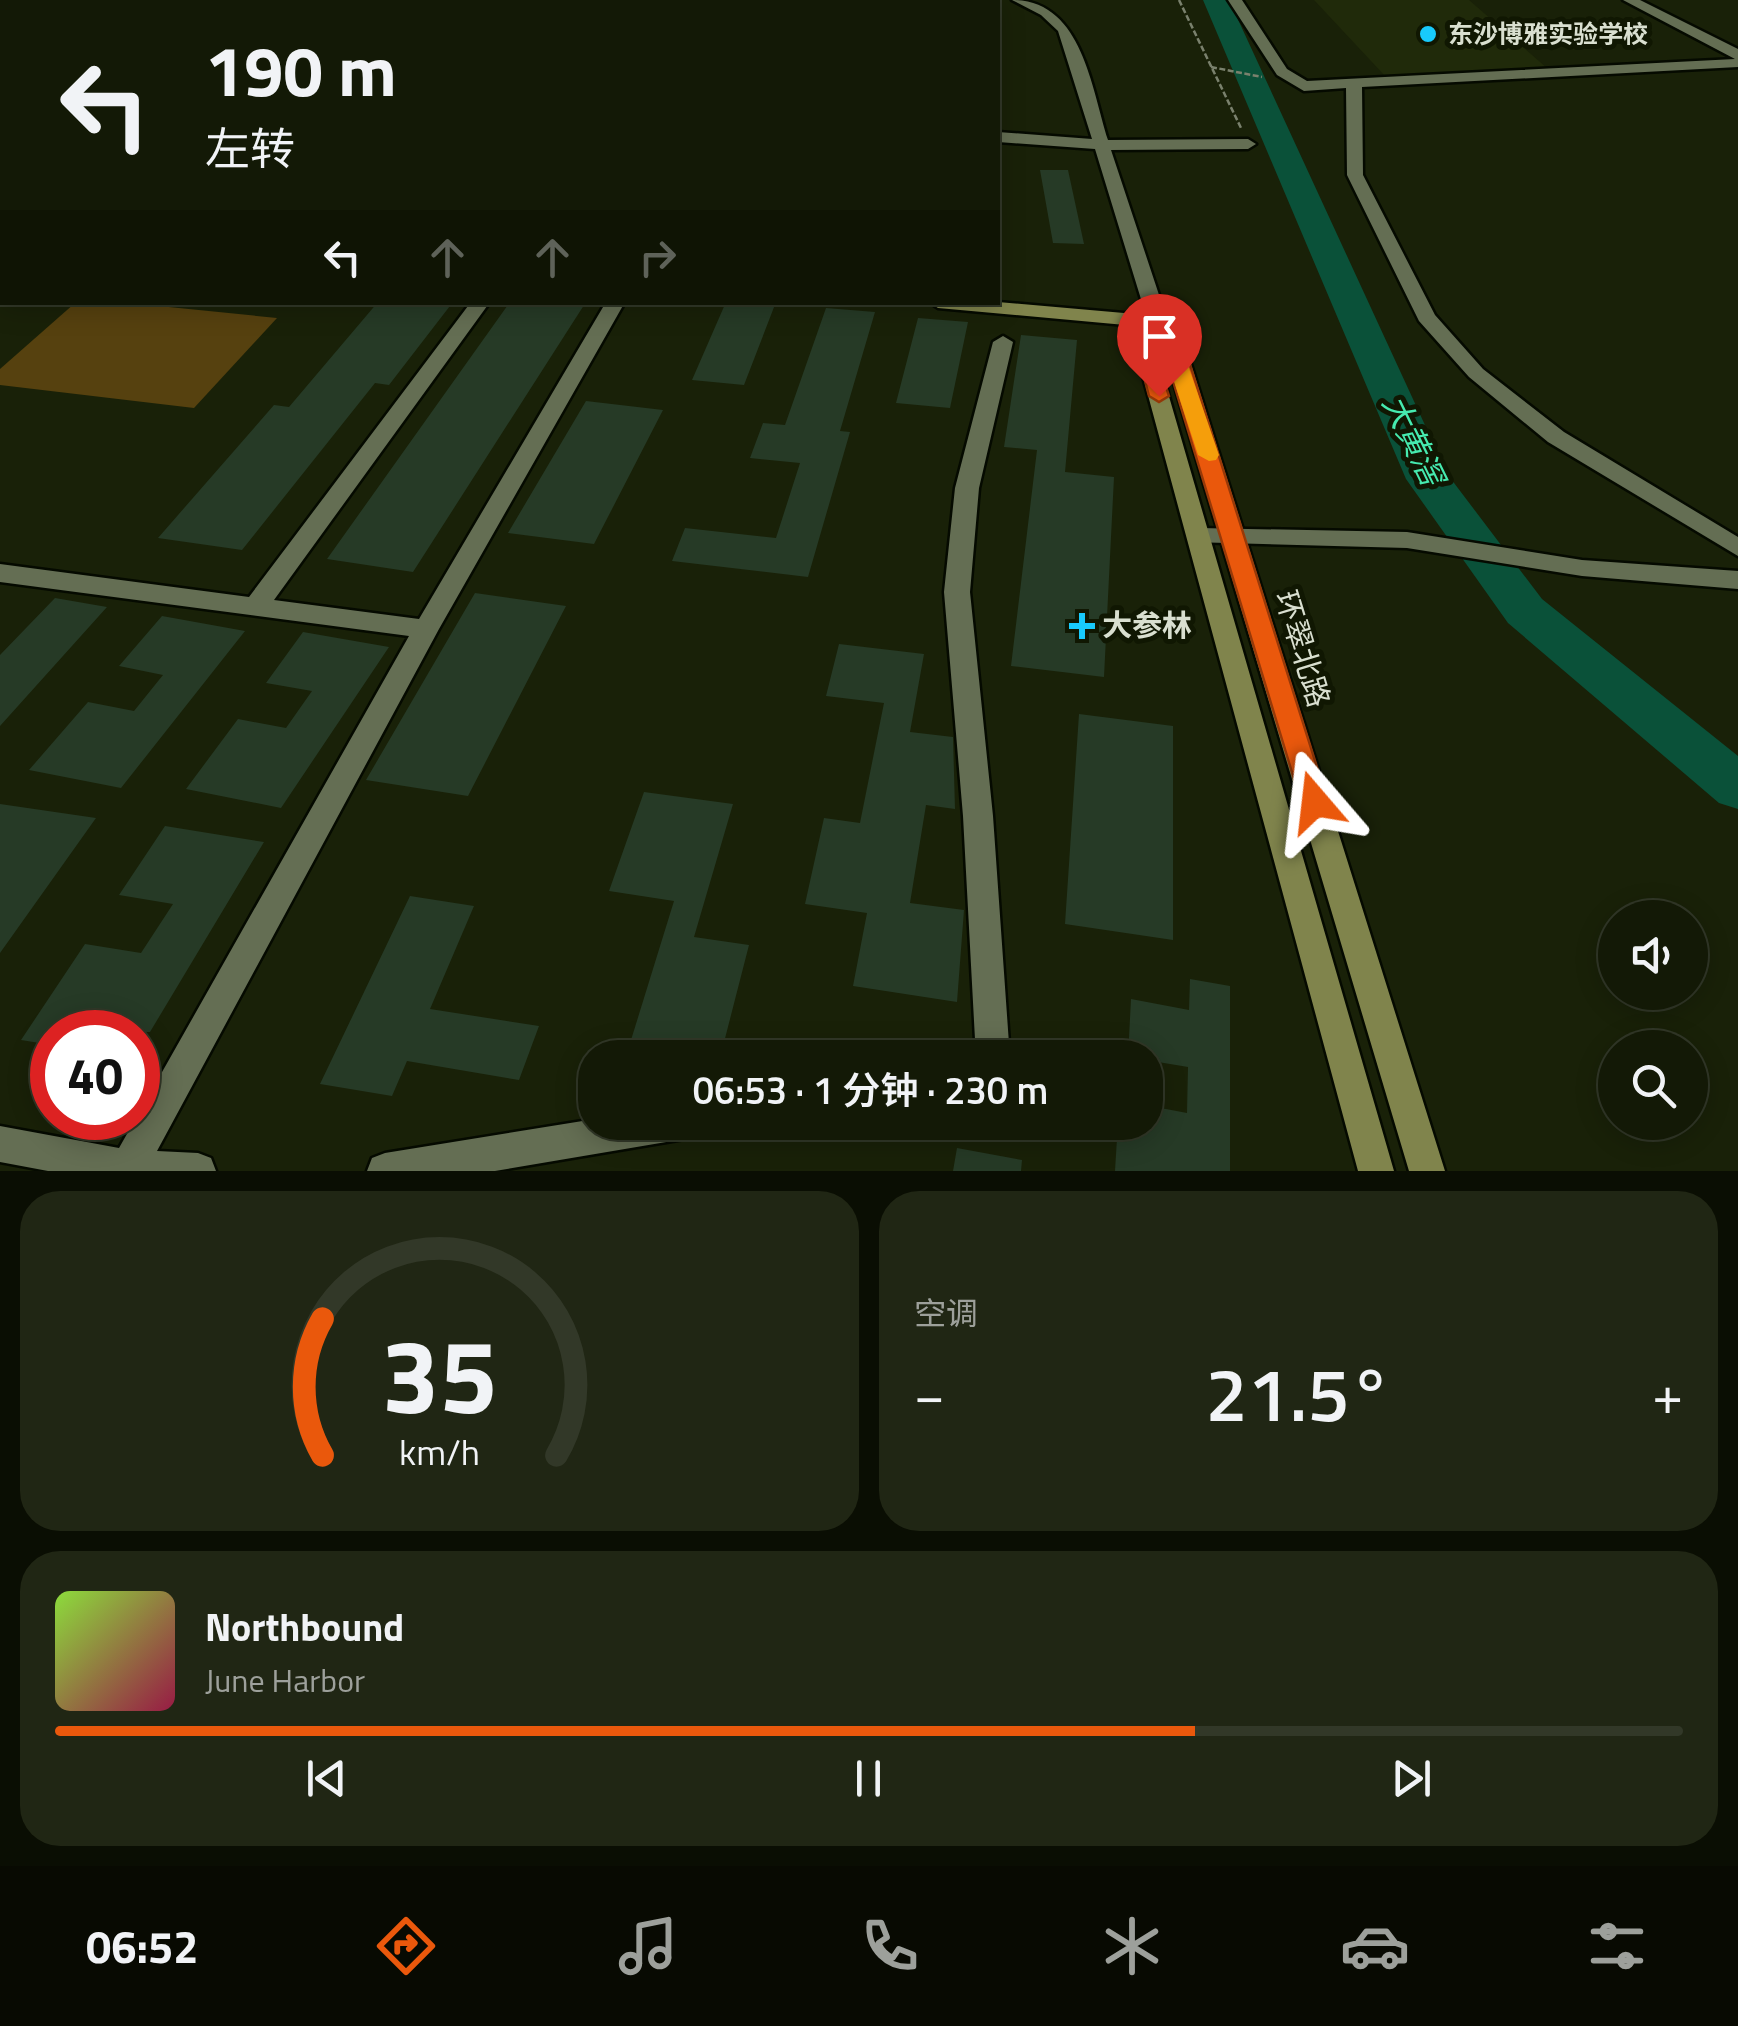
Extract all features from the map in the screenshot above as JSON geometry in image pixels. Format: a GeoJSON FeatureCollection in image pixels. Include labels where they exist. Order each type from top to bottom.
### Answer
{"type":"FeatureCollection","features":[{"type":"Feature","properties":{"kind":"street"},"geometry":{"type":"LineString","coordinates":[[1019,0],[1046,12],[1065,30],[1158,322],[1149,362],[1376,1171]]}},
{"type":"Feature","properties":{"kind":"street"},"geometry":{"type":"LineString","coordinates":[[1236,0],[1282,72],[1304,86],[1738,64]]}},
{"type":"Feature","properties":{"kind":"street"},"geometry":{"type":"LineString","coordinates":[[1630,0],[1738,55]]}},
{"type":"Feature","properties":{"kind":"street"},"geometry":{"type":"LineString","coordinates":[[1354,85],[1355,176],[1426,316],[1476,373],[1556,436],[1738,548]]}},
{"type":"Feature","properties":{"kind":"street"},"geometry":{"type":"LineString","coordinates":[[1000,138],[1104,146],[1248,144]]}},
{"type":"Feature","properties":{"kind":"street"},"geometry":{"type":"LineString","coordinates":[[255,607],[479,305]]}},
{"type":"Feature","properties":{"kind":"street"},"geometry":{"type":"LineString","coordinates":[[128,1168],[426,629],[614,305]]}},
{"type":"Feature","properties":{"kind":"street"},"geometry":{"type":"LineString","coordinates":[[971,305],[1158,322]]}},
{"type":"Feature","properties":{"kind":"street","name":"环翠北路"},"geometry":{"type":"LineString","coordinates":[[1158,322],[1179,358],[1428,1171]]}},
{"type":"Feature","properties":{"kind":"street"},"geometry":{"type":"LineString","coordinates":[[991,1040],[978,816],[957,592],[967,488],[1003,342]]}},
{"type":"Feature","properties":{"kind":"street"},"geometry":{"type":"LineString","coordinates":[[1198,536],[1407,540],[1582,568],[1738,580]]}},
{"type":"Feature","properties":{"kind":"street"},"geometry":{"type":"LineString","coordinates":[[0,574],[426,629]]}},
{"type":"Feature","properties":{"kind":"street"},"geometry":{"type":"LineString","coordinates":[[386,1171],[578,1139]]}},
{"type":"Feature","properties":{"kind":"street"},"geometry":{"type":"LineString","coordinates":[[0,1144],[128,1168],[198,1171]]}},
{"type":"Feature","properties":{"kind":"path"},"geometry":{"type":"LineString","coordinates":[[1179,0],[1248,144]]}},
{"type":"Feature","properties":{"kind":"path"},"geometry":{"type":"LineString","coordinates":[[1211,67],[1304,86]]}},
{"type":"Feature","properties":{"kind":"shaded area","name":"东沙博雅实验学校"},"geometry":{"type":"Polygon","coordinates":[[[1314,0],[1469,0],[1548,69],[1385,76],[1314,0]]]}},
{"type":"Feature","properties":{"kind":"shaded area"},"geometry":{"type":"Polygon","coordinates":[[[73,305],[149,305],[277,318],[194,408],[0,385],[0,369],[73,305]]]}},
{"type":"Feature","properties":{"kind":"building"},"geometry":{"type":"Polygon","coordinates":[[[1040,170],[1068,170],[1084,244],[1053,243],[1040,170]]]}},
{"type":"Feature","properties":{"kind":"building"},"geometry":{"type":"Polygon","coordinates":[[[375,305],[451,305],[389,385],[375,383],[242,550],[158,538],[274,405],[289,407],[375,305]]]}},
{"type":"Feature","properties":{"kind":"building"},"geometry":{"type":"Polygon","coordinates":[[[508,305],[584,305],[413,572],[327,559],[508,305]]]}},
{"type":"Feature","properties":{"kind":"building"},"geometry":{"type":"Polygon","coordinates":[[[725,305],[775,305],[744,385],[692,380],[725,305]]]}},
{"type":"Feature","properties":{"kind":"building"},"geometry":{"type":"Polygon","coordinates":[[[826,308],[875,312],[840,431],[850,432],[808,577],[672,561],[685,528],[776,538],[800,463],[750,458],[763,423],[785,425],[826,308]]]}},
{"type":"Feature","properties":{"kind":"building"},"geometry":{"type":"Polygon","coordinates":[[[918,318],[968,322],[950,408],[896,403],[918,318]]]}},
{"type":"Feature","properties":{"kind":"building"},"geometry":{"type":"Polygon","coordinates":[[[1021,335],[1077,340],[1065,472],[1114,477],[1104,677],[1011,666],[1037,450],[1004,447],[1021,335]]]}},
{"type":"Feature","properties":{"kind":"building"},"geometry":{"type":"Polygon","coordinates":[[[586,401],[663,410],[594,544],[508,533],[586,401]]]}},
{"type":"Feature","properties":{"kind":"building"},"geometry":{"type":"Polygon","coordinates":[[[475,593],[566,606],[468,796],[366,780],[475,593]]]}},
{"type":"Feature","properties":{"kind":"building"},"geometry":{"type":"Polygon","coordinates":[[[55,598],[107,607],[0,726],[0,655],[55,598]]]}},
{"type":"Feature","properties":{"kind":"building"},"geometry":{"type":"Polygon","coordinates":[[[162,616],[245,631],[121,788],[29,770],[88,702],[134,711],[163,675],[119,666],[162,616]]]}},
{"type":"Feature","properties":{"kind":"building"},"geometry":{"type":"Polygon","coordinates":[[[303,632],[389,647],[281,808],[186,789],[238,719],[286,728],[312,691],[266,683],[303,632]]]}},
{"type":"Feature","properties":{"kind":"building"},"geometry":{"type":"Polygon","coordinates":[[[839,644],[924,654],[910,732],[953,737],[955,809],[926,805],[910,903],[964,910],[957,1002],[853,986],[867,913],[805,904],[824,818],[860,823],[884,703],[826,696],[839,644]]]}},
{"type":"Feature","properties":{"kind":"building"},"geometry":{"type":"Polygon","coordinates":[[[1079,714],[1173,726],[1173,940],[1065,924],[1079,714]]]}},
{"type":"Feature","properties":{"kind":"building"},"geometry":{"type":"Polygon","coordinates":[[[644,792],[733,804],[694,937],[749,945],[725,1040],[631,1040],[674,901],[609,891],[644,792]]]}},
{"type":"Feature","properties":{"kind":"building"},"geometry":{"type":"Polygon","coordinates":[[[0,804],[96,818],[0,953],[0,804]]]}},
{"type":"Feature","properties":{"kind":"building"},"geometry":{"type":"Polygon","coordinates":[[[165,826],[264,842],[160,1015],[160,1010],[41,1010],[85,944],[141,953],[173,904],[119,895],[165,826]]]}},
{"type":"Feature","properties":{"kind":"building"},"geometry":{"type":"Polygon","coordinates":[[[410,896],[474,906],[430,1009],[539,1026],[519,1080],[407,1061],[392,1096],[320,1084],[410,896]]]}},
{"type":"Feature","properties":{"kind":"building"},"geometry":{"type":"Polygon","coordinates":[[[1190,979],[1230,986],[1230,1171],[1115,1171],[1117,1140],[1163,1140],[1163,1108],[1187,1113],[1188,1067],[1163,1063],[1163,1040],[1129,1040],[1131,999],[1189,1010],[1190,979]]]}},
{"type":"Feature","properties":{"kind":"building"},"geometry":{"type":"Polygon","coordinates":[[[30,1026],[30,1041],[21,1040],[30,1026]]]}},
{"type":"Feature","properties":{"kind":"building"},"geometry":{"type":"Polygon","coordinates":[[[957,1148],[1022,1160],[1021,1171],[953,1171],[957,1148]]]}},
{"type":"Feature","properties":{"kind":"waterway","name":"大黄滘"},"geometry":{"type":"LineString","coordinates":[[1216,0],[1428,479],[1525,611],[1738,787]]}},
{"type":"Feature","properties":{"kind":"slow traffic"},"geometry":{"type":"LineString","coordinates":[[1172,345],[1209,455]]}},
{"type":"Feature","properties":{"kind":"place","name":"东沙博雅实验学校"},"geometry":{"type":"Point","coordinates":[1428,34]}},
{"type":"Feature","properties":{"kind":"place","name":"大参林"},"geometry":{"type":"Point","coordinates":[1082,626]}},
{"type":"Feature","properties":{"kind":"route"},"geometry":{"type":"LineString","coordinates":[[1159,396],[1149,362],[1158,322],[1179,358],[1315,802]]}}]}
